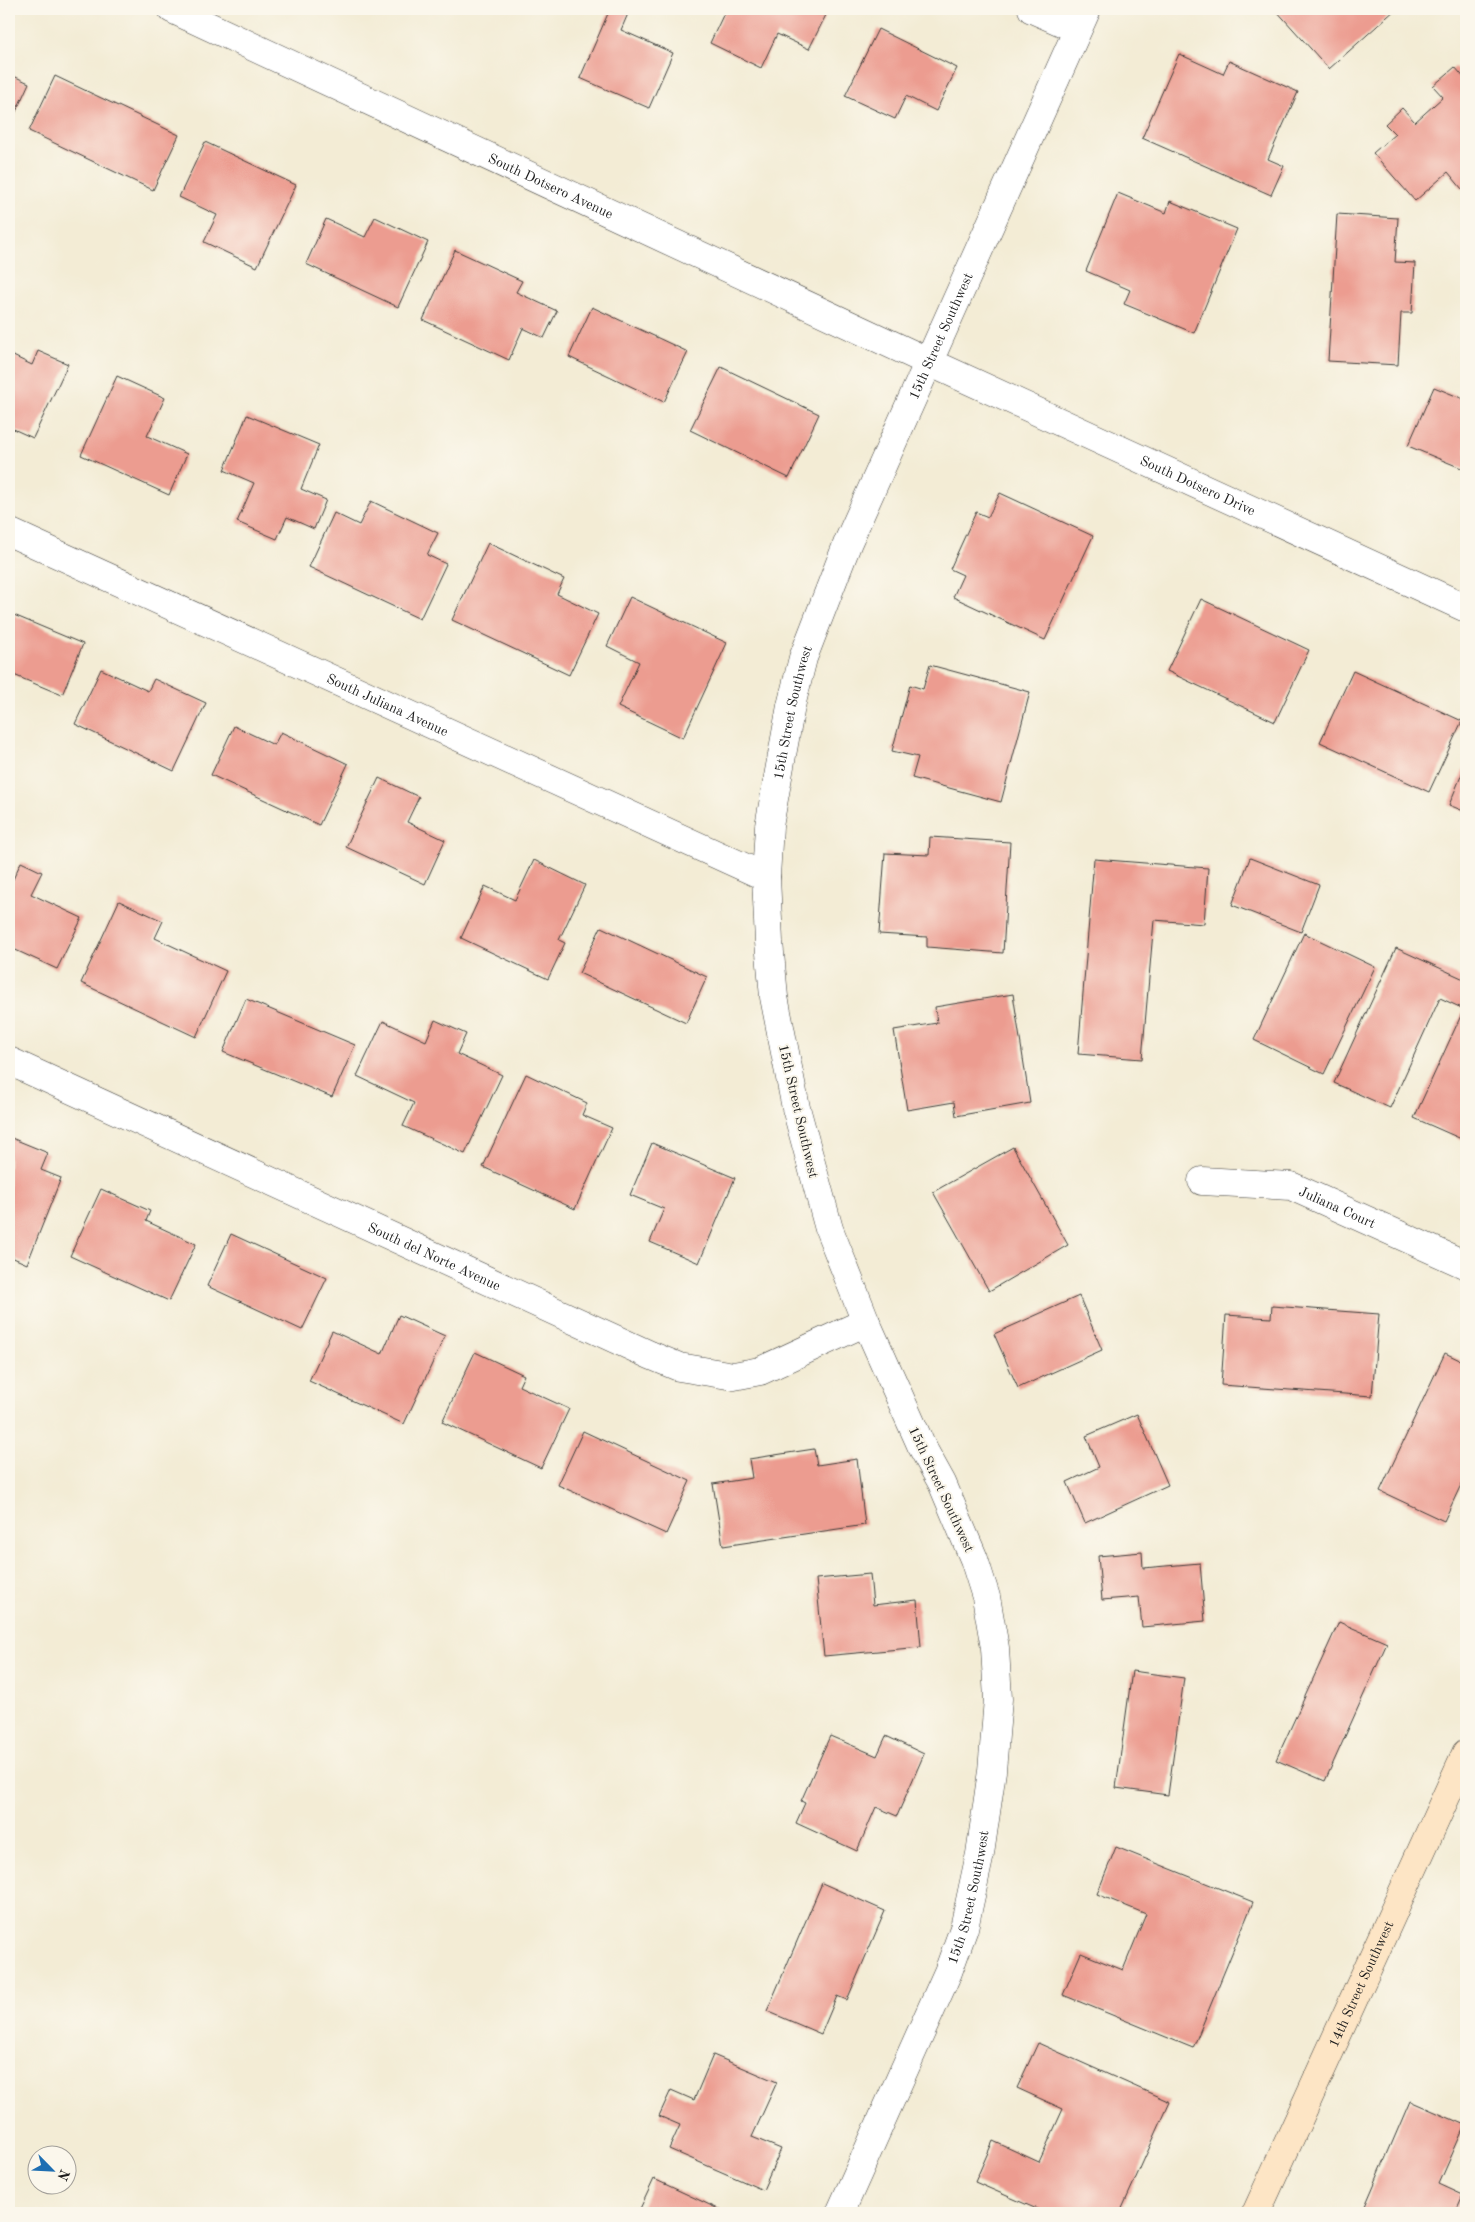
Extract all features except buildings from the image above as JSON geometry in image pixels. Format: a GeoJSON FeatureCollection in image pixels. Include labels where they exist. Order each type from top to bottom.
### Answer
{"type":"FeatureCollection","features":[{"type":"Feature","properties":{"kind":"main road","name":"14th Street Southwest"},"geometry":{"type":"LineString","coordinates":[[1256,2213],[1466,1753]]}},
{"type":"Feature","properties":{"kind":"street","name":"South Dotsero Avenue"},"geometry":{"type":"LineString","coordinates":[[172,9],[929,362]]}},
{"type":"Feature","properties":{"kind":"street"},"geometry":{"type":"LineString","coordinates":[[1032,9],[1082,19]]}},
{"type":"Feature","properties":{"kind":"street","name":"15th Street Southwest"},"geometry":{"type":"LineString","coordinates":[[840,2213],[948,1972],[964,1928],[980,1854],[992,1771],[998,1699],[995,1648],[986,1597],[974,1559],[942,1483],[921,1445],[866,1322],[829,1229],[796,1108],[774,997],[766,877],[769,826],[791,706],[803,658],[848,542],[1082,19]]}},
{"type":"Feature","properties":{"kind":"street","name":"South Dotsero Drive"},"geometry":{"type":"LineString","coordinates":[[929,362],[1466,608]]}},
{"type":"Feature","properties":{"kind":"street","name":"South Juliana Avenue"},"geometry":{"type":"LineString","coordinates":[[9,532],[766,877]]}},
{"type":"Feature","properties":{"kind":"street","name":"South del Norte Avenue"},"geometry":{"type":"LineString","coordinates":[[9,1061],[650,1355],[680,1367],[734,1376],[760,1371],[866,1322]]}},
{"type":"Feature","properties":{"kind":"street","name":"Juliana Court"},"geometry":{"type":"LineString","coordinates":[[1202,1181],[1291,1186],[1466,1265]]}}]}
